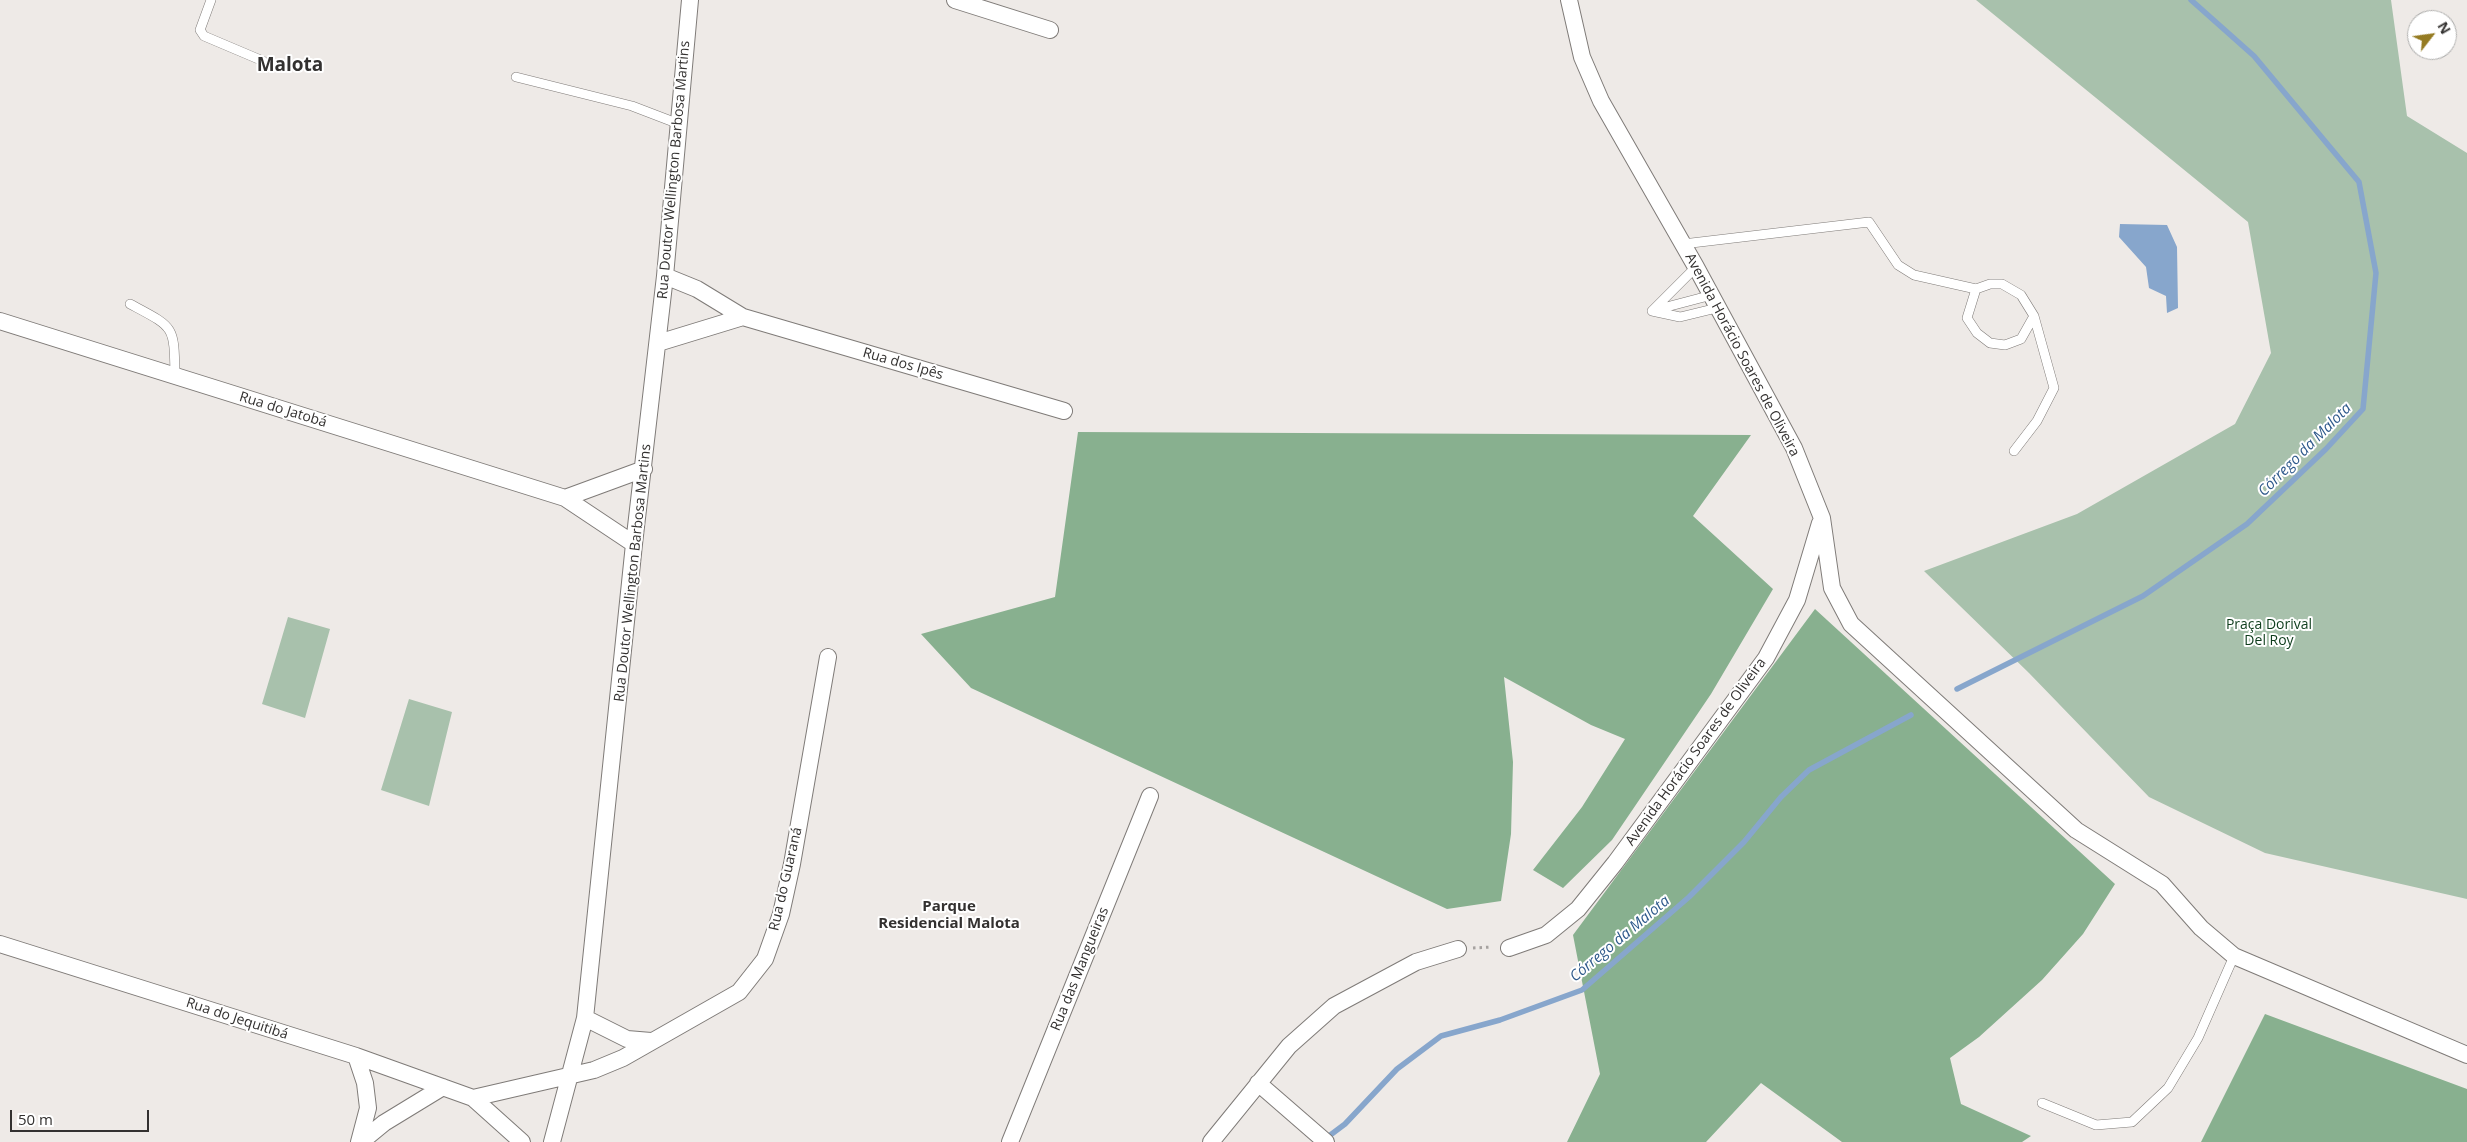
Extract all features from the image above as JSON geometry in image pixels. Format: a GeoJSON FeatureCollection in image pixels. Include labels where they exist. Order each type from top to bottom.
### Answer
{"type":"FeatureCollection","features":[{"type":"Feature","properties":{"kind":"street","name":"Rua Doutor Wellington Barbosa Martins"},"geometry":{"type":"LineString","coordinates":[[552,1142],[585,1018],[634,544],[665,276],[690,0]]}},
{"type":"Feature","properties":{"kind":"street"},"geometry":{"type":"LineString","coordinates":[[954,0],[1050,30]]}},
{"type":"Feature","properties":{"kind":"street","name":"Avenida Horácio Soares de Oliveira"},"geometry":{"type":"LineString","coordinates":[[1509,948],[1546,935],[1578,909],[1615,864],[1766,658],[1797,600],[1822,518],[1794,448],[1696,267],[1601,101],[1582,57],[1569,0]]}},
{"type":"Feature","properties":{"kind":"street","name":"Rua dos Ipês"},"geometry":{"type":"LineString","coordinates":[[665,276],[697,289],[743,317],[1064,411]]}},
{"type":"Feature","properties":{"kind":"street"},"geometry":{"type":"LineString","coordinates":[[658,343],[743,317]]}},
{"type":"Feature","properties":{"kind":"street","name":"Rua do Jatobá"},"geometry":{"type":"LineString","coordinates":[[0,321],[565,498],[634,544]]}},
{"type":"Feature","properties":{"kind":"street"},"geometry":{"type":"LineString","coordinates":[[565,498],[644,469]]}},
{"type":"Feature","properties":{"kind":"street"},"geometry":{"type":"LineString","coordinates":[[1822,518],[1832,588],[1851,624],[2076,830],[2162,884],[2201,928],[2234,956],[2467,1055]]}},
{"type":"Feature","properties":{"kind":"street","name":"Rua do Guaraná"},"geometry":{"type":"LineString","coordinates":[[570,1074],[594,1070],[623,1058],[651,1040],[738,992],[765,959],[781,914],[792,864],[828,657]]}},
{"type":"Feature","properties":{"kind":"street","name":"Rua das Mangueiras"},"geometry":{"type":"LineString","coordinates":[[1010,1142],[1150,796]]}},
{"type":"Feature","properties":{"kind":"street","name":"Rua do Jequitibá"},"geometry":{"type":"LineString","coordinates":[[0,944],[356,1056],[474,1098],[522,1142]]}},
{"type":"Feature","properties":{"kind":"street"},"geometry":{"type":"LineString","coordinates":[[1211,1142],[1289,1046],[1334,1006],[1416,962],[1458,949]]}},
{"type":"Feature","properties":{"kind":"street"},"geometry":{"type":"LineString","coordinates":[[585,1018],[627,1039],[651,1040]]}},
{"type":"Feature","properties":{"kind":"street"},"geometry":{"type":"LineString","coordinates":[[356,1056],[365,1083],[368,1108],[360,1142]]}},
{"type":"Feature","properties":{"kind":"street"},"geometry":{"type":"LineString","coordinates":[[474,1098],[570,1074]]}},
{"type":"Feature","properties":{"kind":"street"},"geometry":{"type":"LineString","coordinates":[[1258,1083],[1321,1137]]}},
{"type":"Feature","properties":{"kind":"street"},"geometry":{"type":"LineString","coordinates":[[360,1142],[384,1123],[443,1087]]}},
{"type":"Feature","properties":{"kind":"lane"},"geometry":{"type":"LineString","coordinates":[[211,0],[200,30],[204,36],[264,60]]}},
{"type":"Feature","properties":{"kind":"lane"},"geometry":{"type":"LineString","coordinates":[[516,77],[632,106],[679,124]]}},
{"type":"Feature","properties":{"kind":"lane"},"geometry":{"type":"LineString","coordinates":[[1683,244],[1869,222],[1898,265],[1914,275],[1976,289],[1990,284],[2002,284],[2021,295],[2034,316],[2054,388],[2037,421],[2014,451]]}},
{"type":"Feature","properties":{"kind":"lane"},"geometry":{"type":"LineString","coordinates":[[1652,311],[1696,267]]}},
{"type":"Feature","properties":{"kind":"lane"},"geometry":{"type":"LineString","coordinates":[[1976,289],[1967,318],[1977,333],[1990,343],[2005,345],[2021,339],[2034,316]]}},
{"type":"Feature","properties":{"kind":"lane"},"geometry":{"type":"LineString","coordinates":[[1652,311],[1714,302]]}},
{"type":"Feature","properties":{"kind":"lane"},"geometry":{"type":"LineString","coordinates":[[1652,311],[1680,317],[1714,302]]}},
{"type":"Feature","properties":{"kind":"lane"},"geometry":{"type":"LineString","coordinates":[[130,304],[164,322],[174,336],[175,376]]}},
{"type":"Feature","properties":{"kind":"lane"},"geometry":{"type":"LineString","coordinates":[[2042,1103],[2096,1125],[2132,1122],[2168,1088],[2198,1038],[2234,956]]}},
{"type":"Feature","properties":{"kind":"path"},"geometry":{"type":"LineString","coordinates":[[1458,949],[1509,948]]}},
{"type":"Feature","properties":{"kind":"green space","name":"Praça Dorival Del Roy"},"geometry":{"type":"Polygon","coordinates":[[[1976,0],[2391,0],[2407,116],[2467,153],[2467,899],[2265,853],[2149,797],[2029,673],[1924,571],[2077,514],[2235,424],[2271,353],[2248,222],[1976,0]]]}},
{"type":"Feature","properties":{"kind":"green space"},"geometry":{"type":"Polygon","coordinates":[[[1078,432],[1751,435],[1693,516],[1773,589],[1711,694],[1612,840],[1563,888],[1533,870],[1582,807],[1625,739],[1591,725],[1504,677],[1513,762],[1511,834],[1501,901],[1447,909],[971,688],[921,634],[1055,597],[1078,432]]]}},
{"type":"Feature","properties":{"kind":"green space"},"geometry":{"type":"Polygon","coordinates":[[[1815,609],[2115,884],[2083,934],[2042,980],[1979,1037],[1950,1058],[1961,1104],[2031,1136],[2022,1142],[1842,1142],[1761,1083],[1706,1142],[1567,1142],[1600,1074],[1573,935],[1815,609]]]}},
{"type":"Feature","properties":{"kind":"green space"},"geometry":{"type":"Polygon","coordinates":[[[288,617],[330,629],[305,718],[262,704],[288,617]]]}},
{"type":"Feature","properties":{"kind":"green space"},"geometry":{"type":"Polygon","coordinates":[[[409,699],[452,712],[429,806],[381,790],[409,699]]]}},
{"type":"Feature","properties":{"kind":"green space"},"geometry":{"type":"Polygon","coordinates":[[[2265,1014],[2467,1089],[2467,1142],[2201,1142],[2265,1014]]]}},
{"type":"Feature","properties":{"kind":"water"},"geometry":{"type":"Polygon","coordinates":[[[2120,224],[2167,225],[2177,247],[2178,308],[2167,313],[2166,296],[2149,288],[2146,267],[2119,237],[2120,224]]]}},
{"type":"Feature","properties":{"kind":"waterway","name":"Córrego da Malota"},"geometry":{"type":"LineString","coordinates":[[1957,689],[2143,596],[2247,524],[2326,449],[2363,409],[2376,273],[2359,182],[2254,56],[2191,0]]}},
{"type":"Feature","properties":{"kind":"waterway","name":"Córrego da Malota"},"geometry":{"type":"LineString","coordinates":[[1325,1139],[1345,1124],[1397,1069],[1441,1036],[1500,1020],[1582,990],[1689,897],[1744,842],[1781,797],[1809,770],[1911,715]]}},
{"type":"Feature","properties":{"kind":"district","name":"Malota"},"geometry":{"type":"Point","coordinates":[290,66]}},
{"type":"Feature","properties":{"kind":"district","name":"Parque Residencial Malota"},"geometry":{"type":"Point","coordinates":[949,916]}}]}
